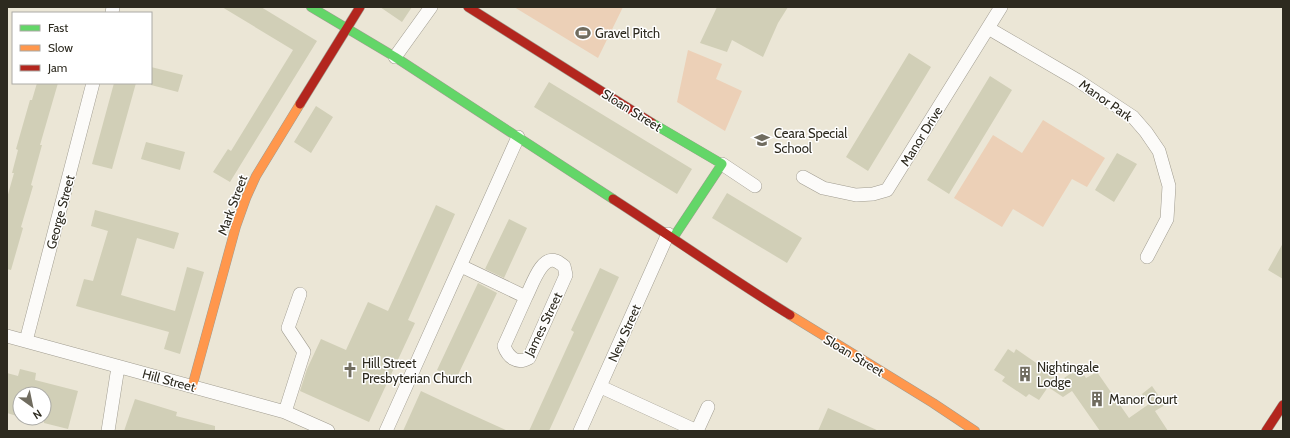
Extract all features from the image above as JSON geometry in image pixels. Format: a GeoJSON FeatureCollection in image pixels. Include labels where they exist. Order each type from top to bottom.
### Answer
{"type":"FeatureCollection","features":[{"type":"Feature","properties":{"kind":"main road","name":"Sloan Street"},"geometry":{"type":"LineString","coordinates":[[311,7],[396,57],[670,236],[736,282],[933,403],[975,431]]}},
{"type":"Feature","properties":{"kind":"main road","name":"Mark Street"},"geometry":{"type":"LineString","coordinates":[[192,387],[236,226],[246,198],[256,176],[360,7]]}},
{"type":"Feature","properties":{"kind":"main road","name":"Sloan Street"},"geometry":{"type":"LineString","coordinates":[[468,7],[668,133],[688,143],[722,164]]}},
{"type":"Feature","properties":{"kind":"main road"},"geometry":{"type":"LineString","coordinates":[[670,236],[722,164]]}},
{"type":"Feature","properties":{"kind":"main road"},"geometry":{"type":"LineString","coordinates":[[1271,430],[1283,405]]}},
{"type":"Feature","properties":{"kind":"street"},"geometry":{"type":"LineString","coordinates":[[396,57],[431,7]]}},
{"type":"Feature","properties":{"kind":"street","name":"Manor Drive"},"geometry":{"type":"LineString","coordinates":[[803,177],[823,188],[856,195],[873,194],[887,190],[1001,7]]}},
{"type":"Feature","properties":{"kind":"street","name":"Manor Park"},"geometry":{"type":"LineString","coordinates":[[988,28],[1077,80],[1133,117],[1146,132],[1158,151],[1169,186],[1167,219],[1147,257]]}},
{"type":"Feature","properties":{"kind":"street","name":"George Street"},"geometry":{"type":"LineString","coordinates":[[26,341],[93,84]]}},
{"type":"Feature","properties":{"kind":"street"},"geometry":{"type":"LineString","coordinates":[[386,431],[518,137]]}},
{"type":"Feature","properties":{"kind":"street"},"geometry":{"type":"LineString","coordinates":[[722,164],[754,186]]}},
{"type":"Feature","properties":{"kind":"street","name":"New Street"},"geometry":{"type":"LineString","coordinates":[[580,431],[670,236]]}},
{"type":"Feature","properties":{"kind":"street","name":"James Street"},"geometry":{"type":"LineString","coordinates":[[548,260],[555,261],[564,266],[566,275],[529,358],[523,361],[509,356],[504,346],[526,297],[543,264],[548,260]]}},
{"type":"Feature","properties":{"kind":"street","name":"James Street"},"geometry":{"type":"LineString","coordinates":[[461,266],[526,297]]}},
{"type":"Feature","properties":{"kind":"street"},"geometry":{"type":"LineString","coordinates":[[286,412],[304,352],[288,328],[300,294]]}},
{"type":"Feature","properties":{"kind":"street","name":"Hill Street"},"geometry":{"type":"LineString","coordinates":[[7,336],[286,412],[328,431]]}},
{"type":"Feature","properties":{"kind":"street"},"geometry":{"type":"LineString","coordinates":[[108,431],[118,367]]}},
{"type":"Feature","properties":{"kind":"street"},"geometry":{"type":"LineString","coordinates":[[600,387],[697,431],[708,407]]}},
{"type":"Feature","properties":{"kind":"shaded area","name":"Gravel Pitch"},"geometry":{"type":"Polygon","coordinates":[[[514,7],[623,7],[598,58],[514,7]]]}},
{"type":"Feature","properties":{"kind":"shaded area"},"geometry":{"type":"Polygon","coordinates":[[[688,50],[722,64],[716,79],[742,91],[725,131],[677,102],[688,50]]]}},
{"type":"Feature","properties":{"kind":"shaded area"},"geometry":{"type":"Polygon","coordinates":[[[1043,120],[1105,158],[1087,187],[1072,179],[1043,227],[1013,209],[1002,227],[954,198],[993,135],[1022,153],[1043,120]]]}},
{"type":"Feature","properties":{"kind":"building"},"geometry":{"type":"Polygon","coordinates":[[[222,7],[261,7],[317,41],[230,182],[213,172],[228,149],[231,151],[293,50],[222,7]]]}},
{"type":"Feature","properties":{"kind":"building"},"geometry":{"type":"Polygon","coordinates":[[[380,7],[412,7],[402,22],[380,7]]]}},
{"type":"Feature","properties":{"kind":"building"},"geometry":{"type":"Polygon","coordinates":[[[717,7],[788,7],[778,23],[763,57],[732,40],[727,52],[700,43],[717,7]]]}},
{"type":"Feature","properties":{"kind":"building"},"geometry":{"type":"Polygon","coordinates":[[[909,53],[931,67],[868,171],[846,157],[909,53]]]}},
{"type":"Feature","properties":{"kind":"building"},"geometry":{"type":"Polygon","coordinates":[[[152,67],[183,75],[178,92],[151,85],[152,67]]]}},
{"type":"Feature","properties":{"kind":"building"},"geometry":{"type":"Polygon","coordinates":[[[990,76],[1012,90],[949,194],[927,180],[990,76]]]}},
{"type":"Feature","properties":{"kind":"building"},"geometry":{"type":"Polygon","coordinates":[[[549,82],[692,169],[677,194],[534,107],[549,82]]]}},
{"type":"Feature","properties":{"kind":"building"},"geometry":{"type":"Polygon","coordinates":[[[37,84],[58,84],[40,145],[42,145],[31,185],[33,186],[21,227],[23,228],[11,270],[7,269],[7,198],[14,173],[12,173],[18,150],[16,149],[30,100],[32,100],[37,84]]]}},
{"type":"Feature","properties":{"kind":"building"},"geometry":{"type":"Polygon","coordinates":[[[114,84],[136,84],[112,169],[92,164],[114,84]]]}},
{"type":"Feature","properties":{"kind":"building"},"geometry":{"type":"Polygon","coordinates":[[[316,106],[333,117],[311,153],[294,142],[316,106]]]}},
{"type":"Feature","properties":{"kind":"building"},"geometry":{"type":"Polygon","coordinates":[[[146,142],[185,152],[180,170],[141,159],[146,142]]]}},
{"type":"Feature","properties":{"kind":"building"},"geometry":{"type":"Polygon","coordinates":[[[1117,153],[1137,164],[1114,202],[1095,190],[1117,153]]]}},
{"type":"Feature","properties":{"kind":"building"},"geometry":{"type":"Polygon","coordinates":[[[727,193],[802,238],[787,263],[712,218],[727,193]]]}},
{"type":"Feature","properties":{"kind":"building","name":"Hill Street Presbyterian Church"},"geometry":{"type":"Polygon","coordinates":[[[436,205],[455,214],[408,320],[415,323],[369,422],[300,391],[307,369],[321,339],[346,350],[368,302],[388,311],[436,205]]]}},
{"type":"Feature","properties":{"kind":"building"},"geometry":{"type":"Polygon","coordinates":[[[95,210],[179,233],[174,249],[137,238],[121,295],[175,311],[187,267],[204,272],[180,354],[164,349],[169,332],[76,306],[84,279],[93,281],[108,231],[91,226],[95,210]]]}},
{"type":"Feature","properties":{"kind":"building"},"geometry":{"type":"Polygon","coordinates":[[[509,219],[527,228],[504,278],[485,269],[509,219]]]}},
{"type":"Feature","properties":{"kind":"building"},"geometry":{"type":"Polygon","coordinates":[[[1283,243],[1283,279],[1268,270],[1283,243]]]}},
{"type":"Feature","properties":{"kind":"building"},"geometry":{"type":"Polygon","coordinates":[[[600,268],[619,277],[549,431],[529,431],[574,332],[571,330],[600,268]]]}},
{"type":"Feature","properties":{"kind":"building"},"geometry":{"type":"Polygon","coordinates":[[[478,283],[497,293],[456,379],[437,370],[478,283]]]}},
{"type":"Feature","properties":{"kind":"building"},"geometry":{"type":"Polygon","coordinates":[[[1008,349],[1014,353],[1016,349],[1061,380],[1079,368],[1086,378],[1097,372],[1129,418],[1149,404],[1142,394],[1152,386],[1165,405],[1155,411],[1168,431],[1100,431],[1072,391],[1063,397],[1048,387],[1039,400],[1029,394],[1026,397],[1002,381],[1005,377],[994,370],[1008,349]]]}},
{"type":"Feature","properties":{"kind":"building"},"geometry":{"type":"Polygon","coordinates":[[[20,369],[36,373],[35,380],[78,391],[68,429],[52,425],[52,386],[12,386],[12,415],[7,413],[7,373],[18,376],[20,369]]]}},
{"type":"Feature","properties":{"kind":"building"},"geometry":{"type":"Polygon","coordinates":[[[421,391],[455,407],[508,431],[403,431],[421,391]]]}},
{"type":"Feature","properties":{"kind":"building"},"geometry":{"type":"Polygon","coordinates":[[[135,399],[177,412],[176,416],[215,426],[215,431],[124,431],[135,399]]]}},
{"type":"Feature","properties":{"kind":"building"},"geometry":{"type":"Polygon","coordinates":[[[828,408],[879,431],[818,431],[828,408]]]}},
{"type":"Feature","properties":{"kind":"traffic: fast"},"geometry":{"type":"LineString","coordinates":[[311,7],[395,57],[613,199]]}},
{"type":"Feature","properties":{"kind":"traffic: fast"},"geometry":{"type":"LineString","coordinates":[[652,123],[722,164],[673,238]]}},
{"type":"Feature","properties":{"kind":"traffic: slow"},"geometry":{"type":"LineString","coordinates":[[192,387],[236,226],[246,198],[256,176],[300,104]]}},
{"type":"Feature","properties":{"kind":"traffic: slow"},"geometry":{"type":"LineString","coordinates":[[790,315],[933,403],[975,431]]}},
{"type":"Feature","properties":{"kind":"traffic: jam"},"geometry":{"type":"LineString","coordinates":[[300,104],[360,7]]}},
{"type":"Feature","properties":{"kind":"traffic: jam"},"geometry":{"type":"LineString","coordinates":[[468,7],[652,123]]}},
{"type":"Feature","properties":{"kind":"traffic: jam"},"geometry":{"type":"LineString","coordinates":[[613,199],[745,287],[790,315]]}},
{"type":"Feature","properties":{"kind":"traffic: jam"},"geometry":{"type":"LineString","coordinates":[[1266,431],[1283,405]]}},
{"type":"Feature","properties":{"kind":"place","name":"Gravel Pitch"},"geometry":{"type":"Point","coordinates":[583,33]}},
{"type":"Feature","properties":{"kind":"place","name":"Ceara Special School"},"geometry":{"type":"Point","coordinates":[762,140]}},
{"type":"Feature","properties":{"kind":"place","name":"Hill Street Presbyterian Church"},"geometry":{"type":"Point","coordinates":[350,370]}},
{"type":"Feature","properties":{"kind":"place","name":"Nightingale Lodge"},"geometry":{"type":"Point","coordinates":[1025,374]}},
{"type":"Feature","properties":{"kind":"place","name":"Manor Court"},"geometry":{"type":"Point","coordinates":[1097,399]}}]}
